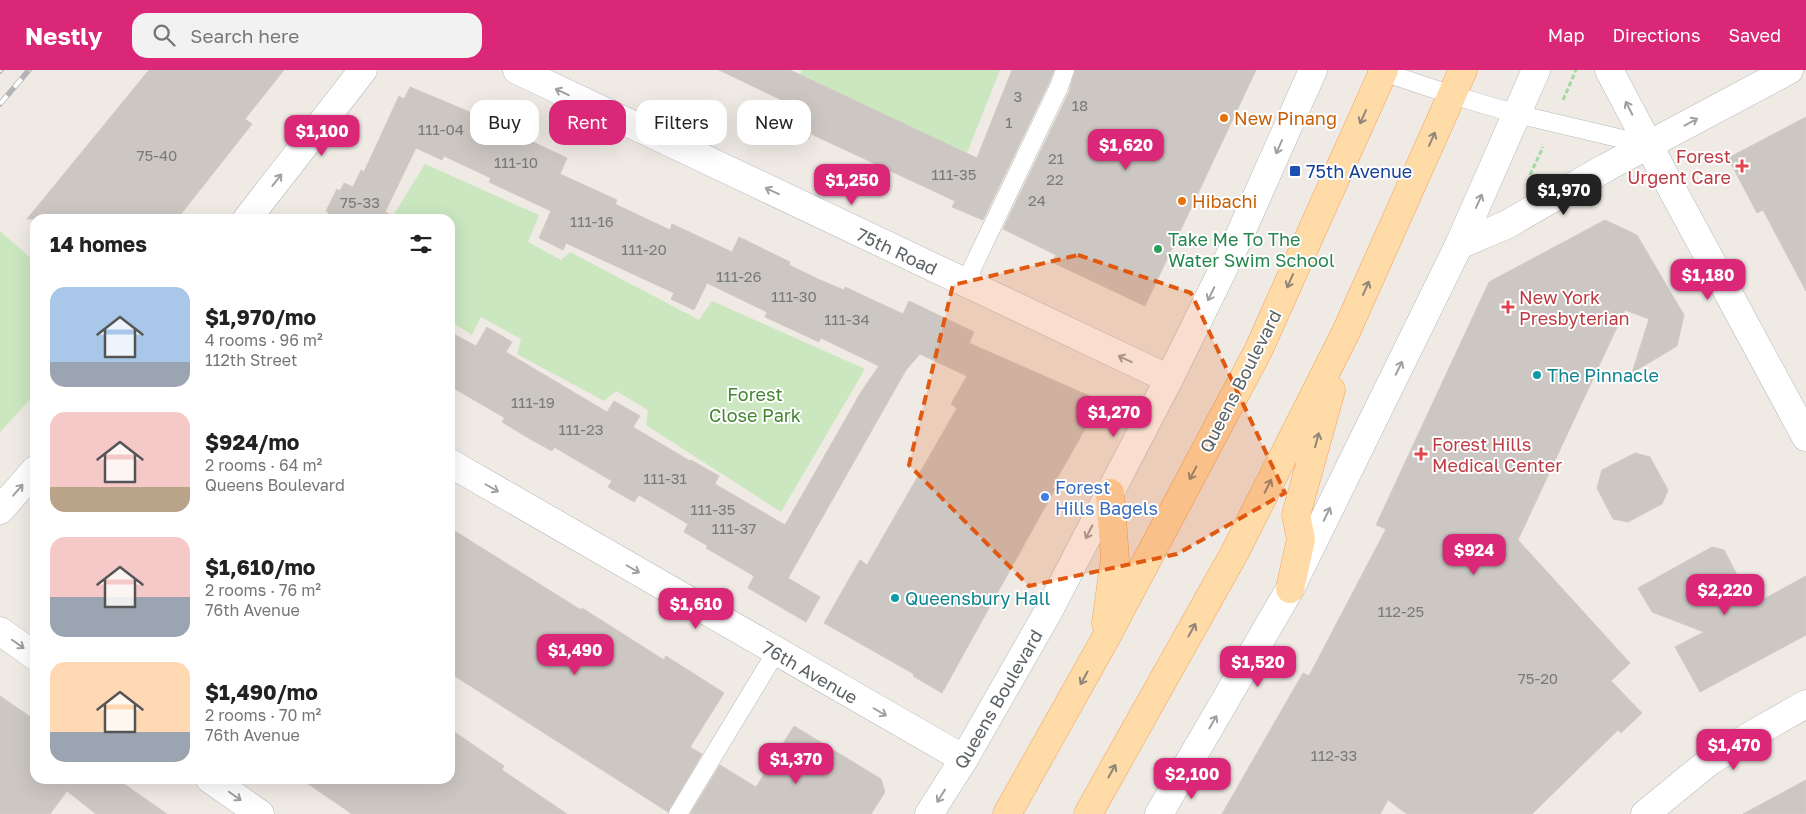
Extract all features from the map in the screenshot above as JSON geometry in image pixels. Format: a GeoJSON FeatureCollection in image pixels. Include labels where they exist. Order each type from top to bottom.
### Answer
{"type":"FeatureCollection","features":[{"type":"Feature","properties":{"kind":"main road"},"geometry":{"type":"LineString","coordinates":[[1088,814],[1235,552],[1346,332],[1463,70]]}},
{"type":"Feature","properties":{"kind":"main road","name":"Queens Boulevard"},"geometry":{"type":"LineString","coordinates":[[1007,814],[1103,643],[1258,351],[1381,71]]}},
{"type":"Feature","properties":{"kind":"main road"},"geometry":{"type":"LineString","coordinates":[[1290,590],[1301,539],[1296,515],[1346,332]]}},
{"type":"Feature","properties":{"kind":"main road"},"geometry":{"type":"LineString","coordinates":[[1103,643],[1115,558],[1110,493]]}},
{"type":"Feature","properties":{"kind":"street"},"geometry":{"type":"LineString","coordinates":[[251,214],[363,70]]}},
{"type":"Feature","properties":{"kind":"street","name":"75th Road"},"geometry":{"type":"LineString","coordinates":[[517,70],[1169,379]]}},
{"type":"Feature","properties":{"kind":"street","name":"Queens Boulevard"},"geometry":{"type":"LineString","coordinates":[[929,814],[964,759],[1048,612],[1169,379],[1238,240],[1313,70]]}},
{"type":"Feature","properties":{"kind":"street"},"geometry":{"type":"LineString","coordinates":[[1159,814],[1290,590],[1460,246],[1536,70]]}},
{"type":"Feature","properties":{"kind":"street"},"geometry":{"type":"LineString","coordinates":[[1609,70],[1806,438]]}},
{"type":"Feature","properties":{"kind":"street"},"geometry":{"type":"LineString","coordinates":[[1460,246],[1506,225],[1648,145],[1789,70]]}},
{"type":"Feature","properties":{"kind":"street","name":"76th Avenue"},"geometry":{"type":"LineString","coordinates":[[455,466],[964,759]]}},
{"type":"Feature","properties":{"kind":"street"},"geometry":{"type":"LineString","coordinates":[[0,510],[30,476]]}},
{"type":"Feature","properties":{"kind":"street"},"geometry":{"type":"LineString","coordinates":[[0,631],[30,652]]}},
{"type":"Feature","properties":{"kind":"street"},"geometry":{"type":"LineString","coordinates":[[1645,814],[1710,761],[1806,704]]}},
{"type":"Feature","properties":{"kind":"street"},"geometry":{"type":"LineString","coordinates":[[217,784],[260,814]]}},
{"type":"Feature","properties":{"kind":"lane"},"geometry":{"type":"LineString","coordinates":[[965,283],[1065,70]]}},
{"type":"Feature","properties":{"kind":"lane"},"geometry":{"type":"LineString","coordinates":[[1381,71],[1517,114],[1648,145]]}},
{"type":"Feature","properties":{"kind":"lane"},"geometry":{"type":"LineString","coordinates":[[678,814],[776,652]]}},
{"type":"Feature","properties":{"kind":"highlighted area"},"geometry":{"type":"Polygon","coordinates":[[[1078,255],[1191,293],[1285,493],[1177,554],[1029,586],[909,465],[953,285],[1078,255]]]}},
{"type":"Feature","properties":{"kind":"green space"},"geometry":{"type":"Polygon","coordinates":[[[802,70],[1000,70],[967,153],[800,75],[802,70]]]}},
{"type":"Feature","properties":{"kind":"green space","name":"Forest Close Park"},"geometry":{"type":"Polygon","coordinates":[[[425,164],[539,215],[528,242],[561,260],[570,252],[699,320],[712,301],[865,369],[781,512],[646,425],[648,410],[616,391],[604,401],[517,354],[521,339],[481,317],[472,335],[455,324],[455,214],[394,214],[425,164]]]}},
{"type":"Feature","properties":{"kind":"green space"},"geometry":{"type":"Polygon","coordinates":[[[0,231],[30,258],[30,399],[0,432],[0,231]]]}},
{"type":"Feature","properties":{"kind":"building"},"geometry":{"type":"Polygon","coordinates":[[[149,70],[284,70],[245,119],[252,124],[181,214],[31,214],[149,70]]]}},
{"type":"Feature","properties":{"kind":"building"},"geometry":{"type":"Polygon","coordinates":[[[719,70],[790,70],[977,158],[1012,70],[1054,70],[983,220],[952,207],[955,201],[811,134],[811,100],[782,100],[719,70]]]}},
{"type":"Feature","properties":{"kind":"building"},"geometry":{"type":"Polygon","coordinates":[[[1075,70],[1256,70],[1145,306],[1052,262],[1056,255],[1003,229],[1069,92],[1075,70]]]}},
{"type":"Feature","properties":{"kind":"building"},"geometry":{"type":"Polygon","coordinates":[[[410,87],[470,112],[470,145],[539,145],[567,158],[560,174],[617,200],[615,204],[670,230],[672,224],[732,252],[739,237],[790,262],[789,265],[820,280],[844,290],[845,287],[903,314],[909,301],[974,332],[969,343],[1101,401],[1052,487],[1055,489],[942,693],[913,676],[914,674],[824,623],[860,560],[867,565],[957,408],[951,404],[967,376],[920,354],[906,370],[788,578],[820,597],[806,622],[748,588],[754,576],[706,548],[708,546],[684,532],[688,524],[639,495],[634,502],[608,487],[612,481],[554,447],[552,451],[530,439],[502,422],[505,418],[455,389],[455,335],[476,346],[487,327],[512,342],[506,352],[607,412],[614,401],[640,416],[633,427],[719,476],[715,484],[785,525],[861,392],[879,366],[821,338],[819,342],[765,317],[767,312],[707,283],[694,310],[671,299],[674,293],[566,243],[563,250],[539,238],[551,211],[489,182],[491,178],[444,156],[442,160],[416,148],[385,212],[389,214],[328,214],[326,211],[337,189],[340,191],[344,183],[353,187],[361,170],[364,172],[399,96],[404,99],[410,87]]]}},
{"type":"Feature","properties":{"kind":"building"},"geometry":{"type":"Polygon","coordinates":[[[1806,117],[1806,291],[1763,210],[1757,213],[1728,158],[1806,117]]]}},
{"type":"Feature","properties":{"kind":"building"},"geometry":{"type":"Polygon","coordinates":[[[1605,220],[1637,235],[1684,315],[1677,346],[1632,373],[1649,319],[1625,310],[1518,540],[1630,663],[1611,681],[1642,713],[1621,733],[1618,730],[1532,814],[1407,814],[1388,800],[1380,814],[1222,814],[1303,673],[1309,676],[1386,529],[1376,525],[1489,282],[1605,220]]]}},
{"type":"Feature","properties":{"kind":"building"},"geometry":{"type":"Polygon","coordinates":[[[1635,453],[1650,457],[1668,490],[1662,504],[1628,522],[1613,519],[1597,488],[1602,470],[1635,453]]]}},
{"type":"Feature","properties":{"kind":"building"},"geometry":{"type":"Polygon","coordinates":[[[455,531],[664,660],[666,656],[724,693],[690,747],[702,754],[668,812],[455,676],[455,531]]]}},
{"type":"Feature","properties":{"kind":"building"},"geometry":{"type":"Polygon","coordinates":[[[1712,547],[1724,550],[1753,605],[1806,576],[1806,635],[1700,692],[1675,647],[1704,632],[1652,612],[1638,588],[1712,547]]]}},
{"type":"Feature","properties":{"kind":"building"},"geometry":{"type":"Polygon","coordinates":[[[0,696],[30,717],[30,784],[124,784],[167,814],[96,814],[67,791],[50,814],[0,814],[0,696]]]}},
{"type":"Feature","properties":{"kind":"building"},"geometry":{"type":"Polygon","coordinates":[[[794,726],[881,779],[885,792],[871,814],[690,814],[720,765],[756,787],[794,726]]]}},
{"type":"Feature","properties":{"kind":"building"},"geometry":{"type":"Polygon","coordinates":[[[455,732],[504,766],[502,770],[567,814],[352,814],[308,784],[455,784],[455,732]]]}},
{"type":"Feature","properties":{"kind":"building"},"geometry":{"type":"Polygon","coordinates":[[[1806,780],[1806,814],[1743,814],[1806,780]]]}},
{"type":"Feature","properties":{"kind":"railway"},"geometry":{"type":"LineString","coordinates":[[0,104],[29,70]]}},
{"type":"Feature","properties":{"kind":"place","name":"New Pinang"},"geometry":{"type":"Point","coordinates":[1224,118]}},
{"type":"Feature","properties":{"kind":"place","name":"Forest Urgent Care"},"geometry":{"type":"Point","coordinates":[1742,166]}},
{"type":"Feature","properties":{"kind":"place","name":"75th Avenue"},"geometry":{"type":"Point","coordinates":[1295,171]}},
{"type":"Feature","properties":{"kind":"place","name":"Hibachi"},"geometry":{"type":"Point","coordinates":[1182,201]}},
{"type":"Feature","properties":{"kind":"place","name":"Take Me To The Water Swim School"},"geometry":{"type":"Point","coordinates":[1158,249]}},
{"type":"Feature","properties":{"kind":"place","name":"New York Presbyterian"},"geometry":{"type":"Point","coordinates":[1508,307]}},
{"type":"Feature","properties":{"kind":"place","name":"The Pinnacle"},"geometry":{"type":"Point","coordinates":[1537,375]}},
{"type":"Feature","properties":{"kind":"place","name":"Forest Hills Medical Center"},"geometry":{"type":"Point","coordinates":[1421,454]}},
{"type":"Feature","properties":{"kind":"place","name":"Forest Hills Bagels"},"geometry":{"type":"Point","coordinates":[1045,497]}},
{"type":"Feature","properties":{"kind":"place","name":"Queensbury Hall"},"geometry":{"type":"Point","coordinates":[895,598]}}]}
